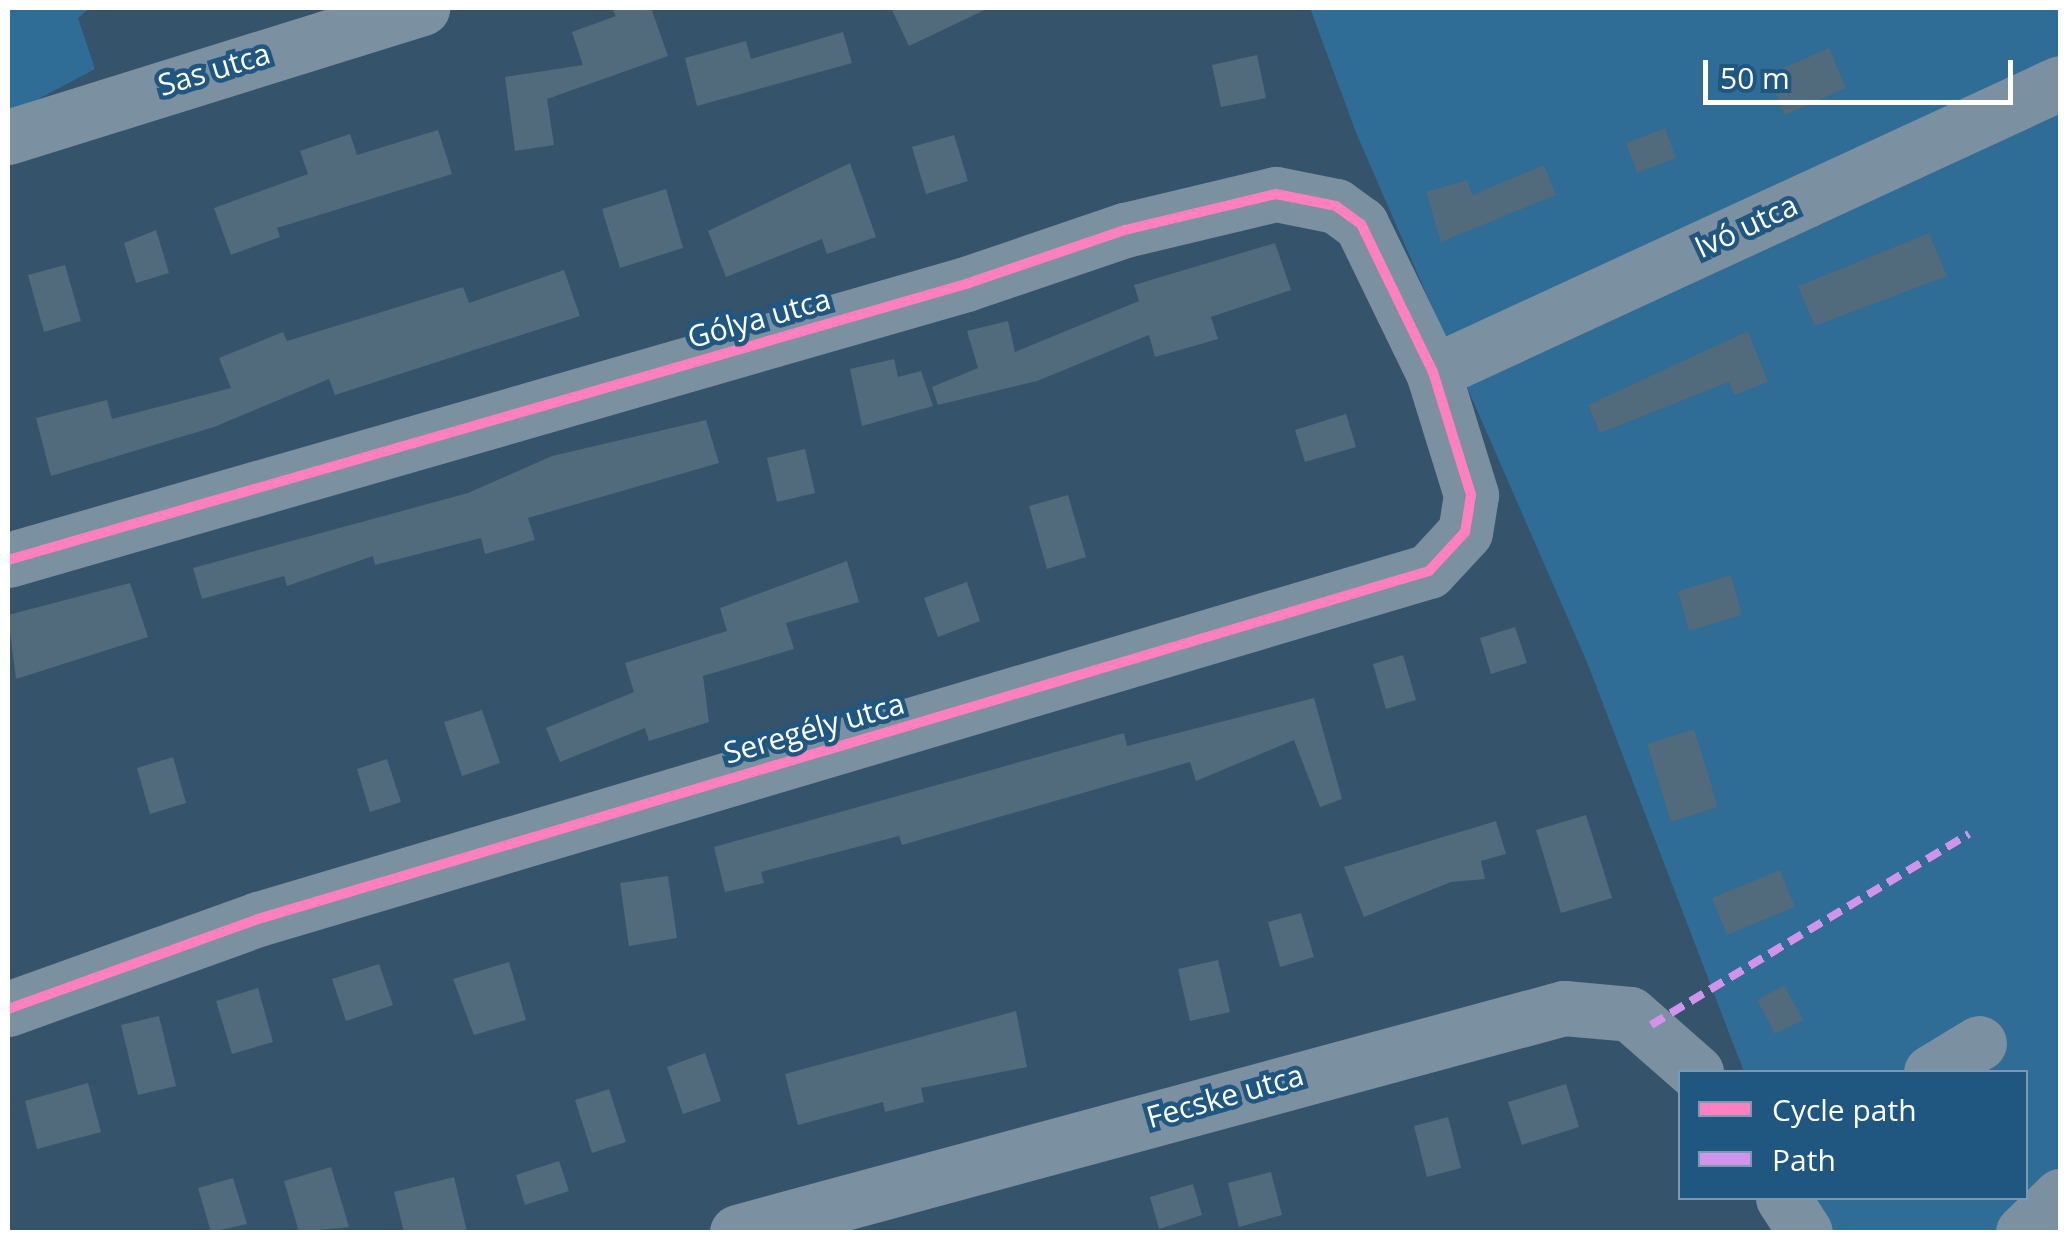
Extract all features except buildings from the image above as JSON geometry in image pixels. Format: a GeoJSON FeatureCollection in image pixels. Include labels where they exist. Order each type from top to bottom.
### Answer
{"type":"FeatureCollection","features":[{"type":"Feature","properties":{"kind":"street","name":"Sas utca"},"geometry":{"type":"LineString","coordinates":[[8,138],[422,8]]}},
{"type":"Feature","properties":{"kind":"street","name":"Ivó utca"},"geometry":{"type":"LineString","coordinates":[[1433,372],[2060,82]]}},
{"type":"Feature","properties":{"kind":"street","name":"Gólya utca"},"geometry":{"type":"LineString","coordinates":[[8,560],[966,284],[1125,230],[1276,194],[1336,206],[1360,224],[1433,372]]}},
{"type":"Feature","properties":{"kind":"street","name":"Seregély utca"},"geometry":{"type":"LineString","coordinates":[[8,1009],[258,919],[1429,571],[1466,532],[1472,495],[1433,372]]}},
{"type":"Feature","properties":{"kind":"street","name":"Fecske utca"},"geometry":{"type":"LineString","coordinates":[[737,1232],[1564,1008],[1630,1014],[1694,1070]]}},
{"type":"Feature","properties":{"kind":"street"},"geometry":{"type":"LineString","coordinates":[[1934,1070],[1979,1043]]}},
{"type":"Feature","properties":{"kind":"street"},"geometry":{"type":"LineString","coordinates":[[2023,1232],[2060,1196]]}},
{"type":"Feature","properties":{"kind":"street"},"geometry":{"type":"LineString","coordinates":[[1784,1200],[1805,1232]]}},
{"type":"Feature","properties":{"kind":"shaded area"},"geometry":{"type":"Polygon","coordinates":[[[8,8],[90,8],[78,18],[95,69],[8,115],[8,8]]]}},
{"type":"Feature","properties":{"kind":"shaded area"},"geometry":{"type":"Polygon","coordinates":[[[1310,8],[2060,8],[2060,1232],[1830,1232],[1812,1200],[2028,1200],[2028,1070],[1743,1070],[1587,662],[1357,135],[1310,8]]]}},
{"type":"Feature","properties":{"kind":"marked path"},"geometry":{"type":"LineString","coordinates":[[1651,1025],[1969,834]]}},
{"type":"Feature","properties":{"kind":"cycle path"},"geometry":{"type":"LineString","coordinates":[[8,560],[966,284],[1125,230],[1276,194],[1336,206],[1361,224],[1433,372],[1471,495],[1465,532],[1429,571],[258,919],[8,1009]]}}]}
